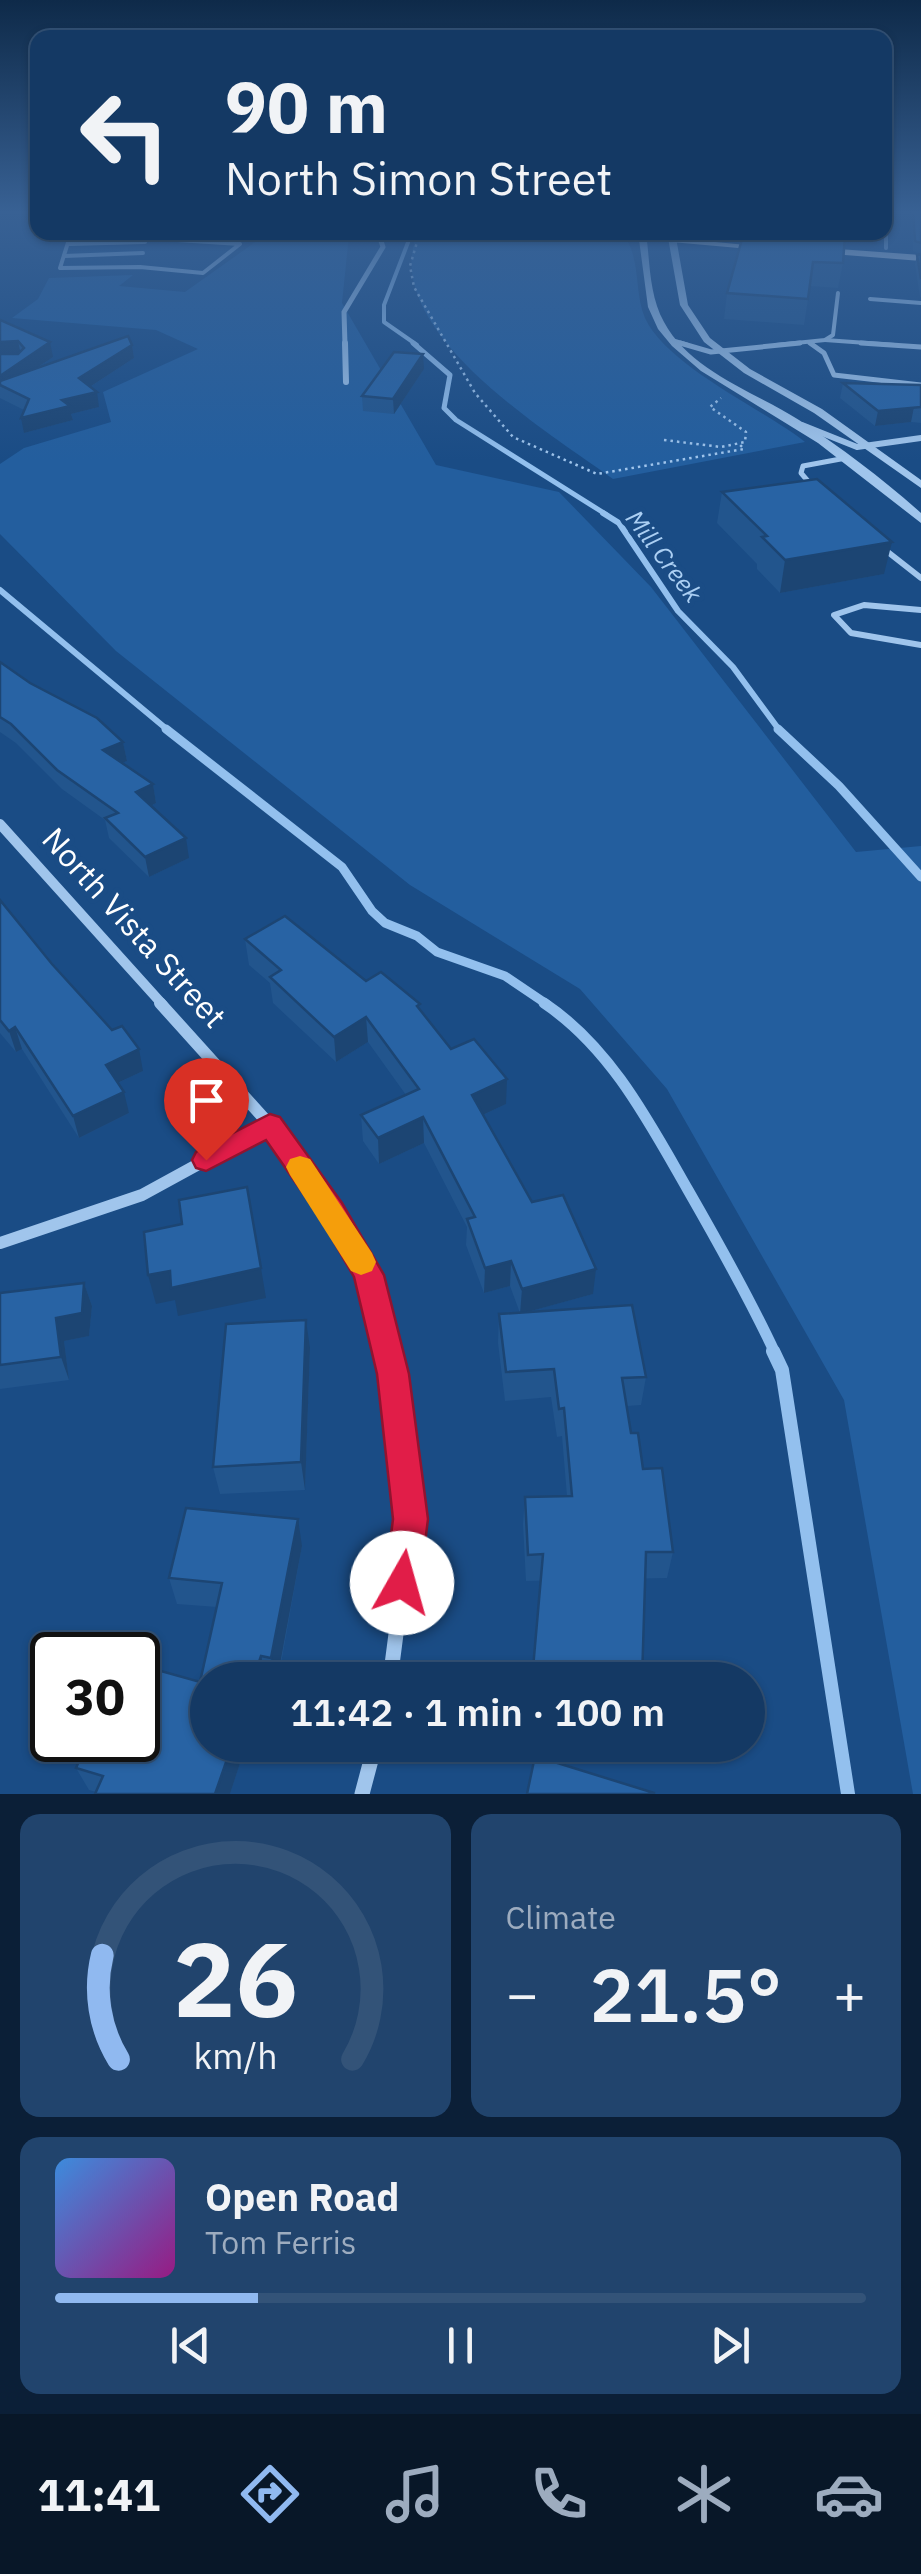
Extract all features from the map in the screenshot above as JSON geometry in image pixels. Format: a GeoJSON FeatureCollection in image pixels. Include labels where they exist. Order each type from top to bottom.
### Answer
{"type":"FeatureCollection","features":[{"type":"Feature","properties":{"kind":"street"},"geometry":{"type":"LineString","coordinates":[[346,382],[344,312],[355,294]]}},
{"type":"Feature","properties":{"kind":"street"},"geometry":{"type":"LineString","coordinates":[[650,294],[663,328],[705,370],[793,421],[921,519]]}},
{"type":"Feature","properties":{"kind":"street"},"geometry":{"type":"LineString","coordinates":[[682,294],[693,323],[719,351],[818,411],[921,485]]}},
{"type":"Feature","properties":{"kind":"street"},"geometry":{"type":"LineString","coordinates":[[793,421],[853,446],[921,438]]}},
{"type":"Feature","properties":{"kind":"street","name":"North Vista Street"},"geometry":{"type":"LineString","coordinates":[[0,824],[270,1124],[332,1211],[369,1275],[393,1374],[411,1519],[392,1662]]}},
{"type":"Feature","properties":{"kind":"street"},"geometry":{"type":"LineString","coordinates":[[0,1244],[142,1195],[270,1124]]}},
{"type":"Feature","properties":{"kind":"street"},"geometry":{"type":"LineString","coordinates":[[362,1794],[370,1762]]}},
{"type":"Feature","properties":{"kind":"lane"},"geometry":{"type":"LineString","coordinates":[[826,340],[834,335],[838,294]]}},
{"type":"Feature","properties":{"kind":"lane"},"geometry":{"type":"LineString","coordinates":[[870,299],[921,303]]}},
{"type":"Feature","properties":{"kind":"lane"},"geometry":{"type":"LineString","coordinates":[[675,340],[704,352],[826,340],[921,347]]}},
{"type":"Feature","properties":{"kind":"lane"},"geometry":{"type":"LineString","coordinates":[[808,342],[824,353],[834,375],[921,385]]}},
{"type":"Feature","properties":{"kind":"lane"},"geometry":{"type":"LineString","coordinates":[[820,493],[801,473],[803,466],[846,458]]}},
{"type":"Feature","properties":{"kind":"lane"},"geometry":{"type":"LineString","coordinates":[[873,539],[921,578]]}},
{"type":"Feature","properties":{"kind":"lane"},"geometry":{"type":"LineString","coordinates":[[921,610],[865,605],[840,609],[834,615],[850,633],[921,645]]}},
{"type":"Feature","properties":{"kind":"path"},"geometry":{"type":"LineString","coordinates":[[418,294],[475,393],[513,436],[596,474],[744,450],[739,444]]}},
{"type":"Feature","properties":{"kind":"path"},"geometry":{"type":"LineString","coordinates":[[664,440],[721,448],[745,442],[746,432],[715,415],[710,407],[721,398],[742,391]]}},
{"type":"Feature","properties":{"kind":"shaded area"},"geometry":{"type":"Polygon","coordinates":[[[41,294],[343,294],[342,303],[436,465],[559,492],[651,587],[856,852],[921,846],[921,1794],[913,1794],[844,1400],[667,1089],[580,989],[410,885],[116,651],[0,534],[0,464],[24,448],[111,422],[103,392],[198,349],[156,330],[12,318],[41,294]]]}},
{"type":"Feature","properties":{"kind":"shaded area"},"geometry":{"type":"Polygon","coordinates":[[[419,294],[640,294],[645,318],[673,353],[805,442],[613,479],[512,406],[475,374],[444,340],[419,294]]]}},
{"type":"Feature","properties":{"kind":"building"},"geometry":{"type":"Polygon","coordinates":[[[737,294],[809,294],[808,299],[737,294]]]}},
{"type":"Feature","properties":{"kind":"building"},"geometry":{"type":"Polygon","coordinates":[[[0,320],[50,342],[0,376],[0,354],[18,354],[24,348],[18,341],[0,342],[0,320]]]}},
{"type":"Feature","properties":{"kind":"building"},"geometry":{"type":"Polygon","coordinates":[[[128,336],[132,345],[79,378],[97,392],[62,400],[70,406],[21,418],[29,399],[0,385],[0,381],[128,336]]]}},
{"type":"Feature","properties":{"kind":"building"},"geometry":{"type":"Polygon","coordinates":[[[394,352],[423,354],[393,399],[362,396],[394,352]]]}},
{"type":"Feature","properties":{"kind":"building"},"geometry":{"type":"Polygon","coordinates":[[[843,383],[921,385],[921,407],[878,411],[843,383]]]}},
{"type":"Feature","properties":{"kind":"building"},"geometry":{"type":"Polygon","coordinates":[[[817,479],[892,542],[785,560],[762,537],[767,536],[722,492],[817,479]]]}},
{"type":"Feature","properties":{"kind":"building"},"geometry":{"type":"Polygon","coordinates":[[[0,662],[30,683],[97,718],[123,742],[103,750],[153,784],[136,792],[186,838],[145,857],[105,818],[118,813],[57,770],[0,717],[0,662]]]}},
{"type":"Feature","properties":{"kind":"building"},"geometry":{"type":"Polygon","coordinates":[[[0,900],[112,1030],[122,1026],[139,1049],[106,1065],[124,1092],[73,1116],[15,1027],[9,1031],[0,1020],[0,900]]]}},
{"type":"Feature","properties":{"kind":"building"},"geometry":{"type":"Polygon","coordinates":[[[285,916],[366,981],[381,972],[420,1004],[417,1006],[451,1049],[474,1039],[507,1079],[472,1095],[532,1202],[563,1195],[596,1269],[522,1289],[511,1261],[485,1268],[467,1219],[475,1217],[423,1117],[378,1138],[361,1115],[419,1089],[366,1017],[334,1037],[270,977],[281,970],[245,939],[285,916]]]}},
{"type":"Feature","properties":{"kind":"building"},"geometry":{"type":"Polygon","coordinates":[[[247,1187],[261,1268],[171,1288],[170,1271],[148,1275],[144,1232],[182,1224],[179,1200],[247,1187]]]}},
{"type":"Feature","properties":{"kind":"building"},"geometry":{"type":"Polygon","coordinates":[[[84,1283],[82,1313],[56,1318],[61,1357],[0,1365],[0,1293],[84,1283]]]}},
{"type":"Feature","properties":{"kind":"building"},"geometry":{"type":"Polygon","coordinates":[[[632,1305],[646,1377],[622,1378],[631,1433],[638,1433],[643,1469],[662,1468],[673,1552],[646,1552],[643,1662],[534,1662],[543,1554],[528,1555],[525,1497],[572,1496],[564,1408],[559,1409],[554,1369],[506,1372],[499,1314],[632,1305]]]}},
{"type":"Feature","properties":{"kind":"building"},"geometry":{"type":"Polygon","coordinates":[[[306,1320],[301,1462],[213,1467],[226,1324],[306,1320]]]}},
{"type":"Feature","properties":{"kind":"building"},"geometry":{"type":"Polygon","coordinates":[[[186,1508],[298,1519],[271,1658],[261,1656],[259,1662],[204,1662],[222,1583],[169,1578],[186,1508]]]}},
{"type":"Feature","properties":{"kind":"building"},"geometry":{"type":"Polygon","coordinates":[[[161,1671],[190,1679],[190,1762],[226,1762],[215,1794],[95,1794],[103,1776],[76,1768],[79,1762],[160,1762],[161,1671]]]}},
{"type":"Feature","properties":{"kind":"building"},"geometry":{"type":"Polygon","coordinates":[[[534,1762],[554,1762],[654,1793],[654,1794],[527,1794],[534,1762]]]}},
{"type":"Feature","properties":{"kind":"waterway","name":"Mill Creek"},"geometry":{"type":"LineString","coordinates":[[388,294],[384,322],[417,345]]}},
{"type":"Feature","properties":{"kind":"waterway","name":"Mill Creek"},"geometry":{"type":"LineString","coordinates":[[413,343],[450,375],[444,408],[456,420],[607,515]]}},
{"type":"Feature","properties":{"kind":"waterway","name":"Mill Creek"},"geometry":{"type":"LineString","coordinates":[[603,513],[619,523],[678,611],[733,667],[780,731]]}},
{"type":"Feature","properties":{"kind":"waterway"},"geometry":{"type":"LineString","coordinates":[[0,590],[169,731]]}},
{"type":"Feature","properties":{"kind":"waterway"},"geometry":{"type":"LineString","coordinates":[[166,729],[342,867],[372,911],[385,923],[417,936],[437,952],[505,976],[548,1005]]}},
{"type":"Feature","properties":{"kind":"waterway","name":"Mill Creek"},"geometry":{"type":"LineString","coordinates":[[780,731],[839,786],[921,877]]}},
{"type":"Feature","properties":{"kind":"waterway"},"geometry":{"type":"LineString","coordinates":[[544,1003],[568,1021],[609,1064],[643,1113],[775,1353]]}},
{"type":"Feature","properties":{"kind":"waterway"},"geometry":{"type":"LineString","coordinates":[[773,1351],[782,1370],[848,1794]]}},
{"type":"Feature","properties":{"kind":"slow traffic"},"geometry":{"type":"LineString","coordinates":[[300,1167],[332,1211],[361,1262]]}},
{"type":"Feature","properties":{"kind":"route"},"geometry":{"type":"LineString","coordinates":[[206,1160],[270,1124],[332,1211],[369,1275],[393,1374],[411,1519],[402,1583]]}}]}
